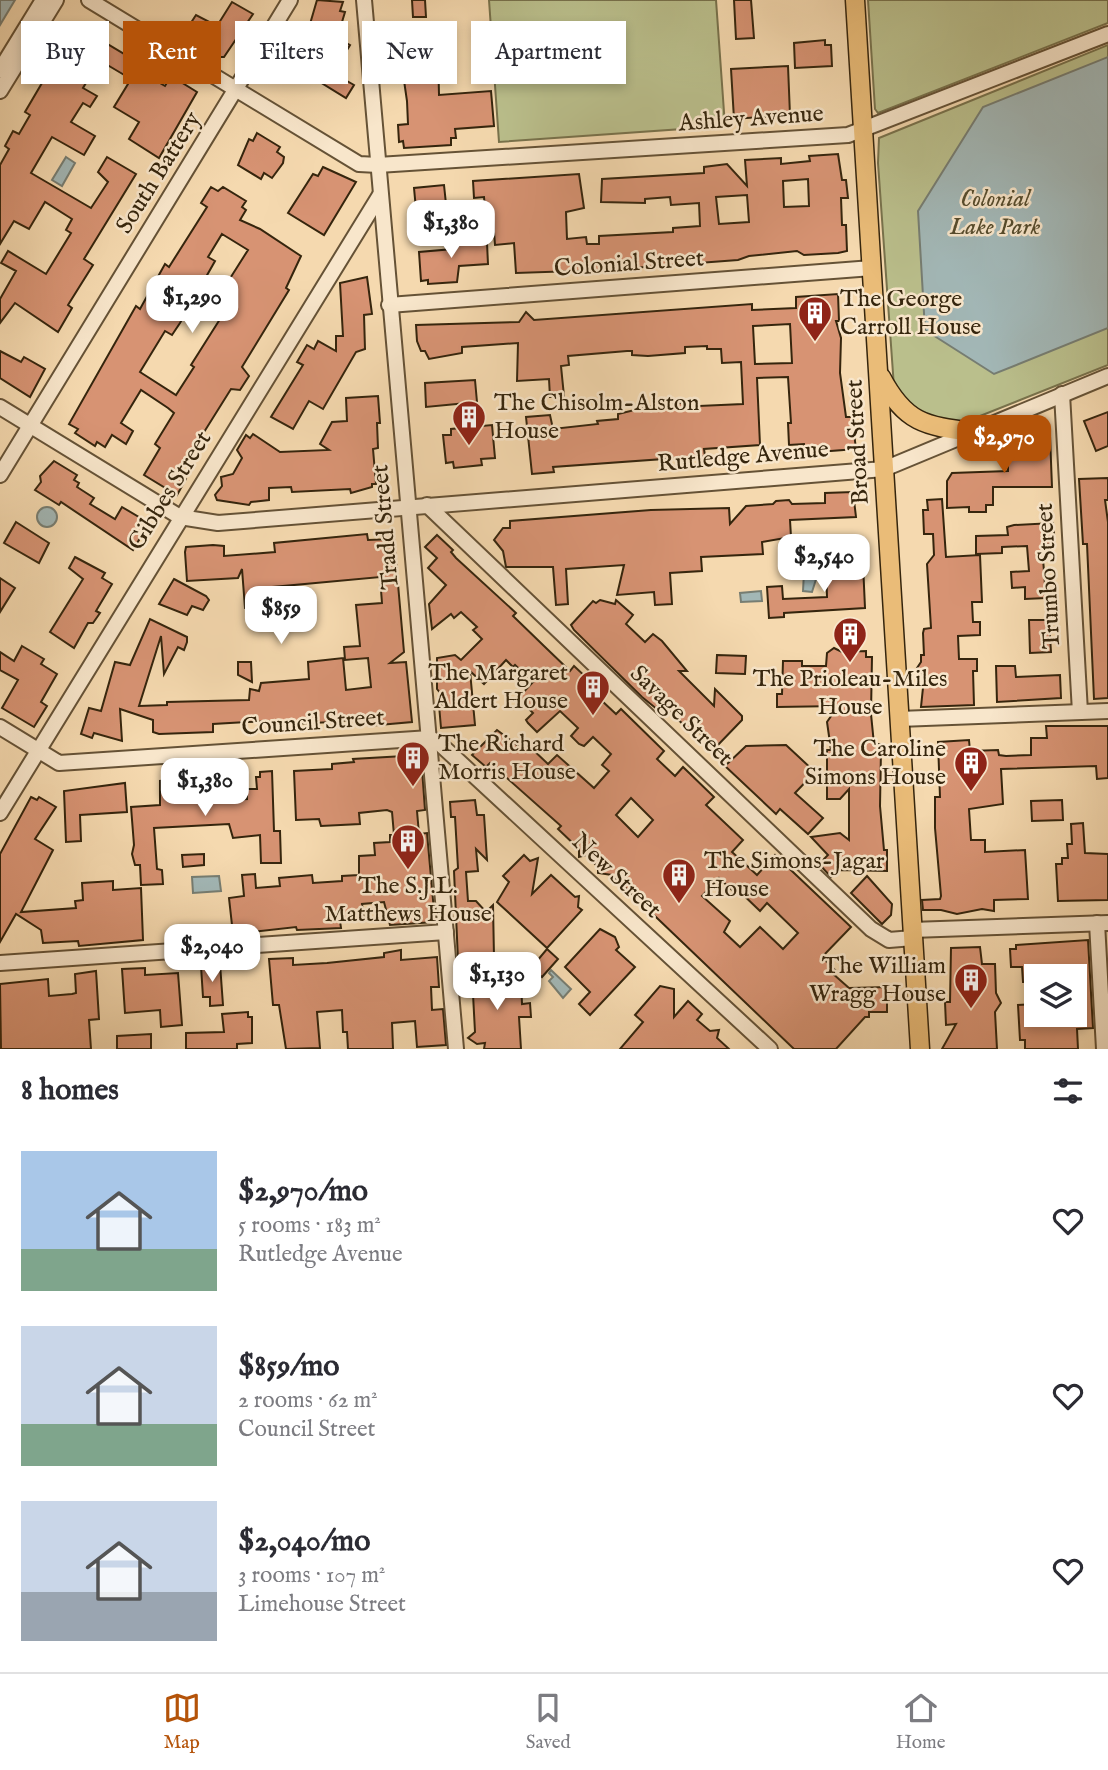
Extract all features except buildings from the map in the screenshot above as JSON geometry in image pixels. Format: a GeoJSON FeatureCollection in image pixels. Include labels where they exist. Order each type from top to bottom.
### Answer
{"type":"FeatureCollection","features":[{"type":"Feature","properties":{"kind":"main road","name":"Broad Street"},"geometry":{"type":"LineString","coordinates":[[855,0],[920,1049]]}},
{"type":"Feature","properties":{"kind":"main road"},"geometry":{"type":"LineString","coordinates":[[878,373],[886,387],[915,420],[926,426],[973,432]]}},
{"type":"Feature","properties":{"kind":"street"},"geometry":{"type":"LineString","coordinates":[[0,70],[43,0]]}},
{"type":"Feature","properties":{"kind":"street"},"geometry":{"type":"LineString","coordinates":[[0,91],[56,0]]}},
{"type":"Feature","properties":{"kind":"street","name":"Ashley Avenue"},"geometry":{"type":"LineString","coordinates":[[89,0],[359,164],[378,165],[839,136],[863,131],[1108,34]]}},
{"type":"Feature","properties":{"kind":"street","name":"South Battery"},"geometry":{"type":"LineString","coordinates":[[0,475],[290,0]]}},
{"type":"Feature","properties":{"kind":"street","name":"Tradd Street"},"geometry":{"type":"LineString","coordinates":[[364,0],[406,506],[430,738],[456,1049]]}},
{"type":"Feature","properties":{"kind":"street","name":"Gibbes Street"},"geometry":{"type":"LineString","coordinates":[[0,813],[380,195]]}},
{"type":"Feature","properties":{"kind":"street","name":"Colonial Street"},"geometry":{"type":"LineString","coordinates":[[389,305],[872,268]]}},
{"type":"Feature","properties":{"kind":"street","name":"Rutledge Avenue"},"geometry":{"type":"LineString","coordinates":[[180,517],[218,523],[884,469],[1108,376]]}},
{"type":"Feature","properties":{"kind":"street","name":"Trumbo Street"},"geometry":{"type":"LineString","coordinates":[[1062,394],[1080,712]]}},
{"type":"Feature","properties":{"kind":"street"},"geometry":{"type":"LineString","coordinates":[[0,407],[180,517]]}},
{"type":"Feature","properties":{"kind":"street","name":"Savage Street"},"geometry":{"type":"LineString","coordinates":[[427,505],[871,929],[889,940],[913,934],[1102,923]]}},
{"type":"Feature","properties":{"kind":"street"},"geometry":{"type":"LineString","coordinates":[[899,719],[1108,711]]}},
{"type":"Feature","properties":{"kind":"street","name":"Council Street"},"geometry":{"type":"LineString","coordinates":[[0,727],[59,763],[430,738]]}},
{"type":"Feature","properties":{"kind":"street","name":"New Street"},"geometry":{"type":"LineString","coordinates":[[430,738],[440,744],[770,1049]]}},
{"type":"Feature","properties":{"kind":"street"},"geometry":{"type":"LineString","coordinates":[[1102,923],[1104,1049]]}},
{"type":"Feature","properties":{"kind":"street"},"geometry":{"type":"LineString","coordinates":[[0,963],[446,932]]}},
{"type":"Feature","properties":{"kind":"green space"},"geometry":{"type":"Polygon","coordinates":[[[489,0],[716,0],[725,126],[499,142],[495,84],[626,84],[626,21],[490,21],[489,0]]]}},
{"type":"Feature","properties":{"kind":"green space"},"geometry":{"type":"Polygon","coordinates":[[[868,0],[1108,0],[1108,23],[878,113],[875,109],[868,0]]]}},
{"type":"Feature","properties":{"kind":"green space","name":"Colonial Lake Park"},"geometry":{"type":"Polygon","coordinates":[[[1108,45],[1108,365],[960,424],[931,417],[908,402],[894,387],[878,163],[879,138],[1108,45]]]}},
{"type":"Feature","properties":{"kind":"shaded area"},"geometry":{"type":"Polygon","coordinates":[[[0,0],[15,0],[0,25],[0,0]]]}},
{"type":"Feature","properties":{"kind":"shaded area","name":"Colonial Lake Park"},"geometry":{"type":"Polygon","coordinates":[[[1108,57],[1108,328],[994,374],[925,330],[918,211],[983,107],[1108,57]]]}},
{"type":"Feature","properties":{"kind":"shaded area"},"geometry":{"type":"Polygon","coordinates":[[[66,157],[75,163],[62,186],[52,180],[66,157]]]}},
{"type":"Feature","properties":{"kind":"shaded area"},"geometry":{"type":"Polygon","coordinates":[[[47,507],[54,510],[57,517],[54,524],[47,527],[40,524],[37,517],[40,510],[47,507]]]}},
{"type":"Feature","properties":{"kind":"shaded area"},"geometry":{"type":"Polygon","coordinates":[[[804,572],[818,573],[812,592],[803,591],[804,572]]]}},
{"type":"Feature","properties":{"kind":"shaded area"},"geometry":{"type":"Polygon","coordinates":[[[761,591],[762,601],[741,602],[740,593],[761,591]]]}},
{"type":"Feature","properties":{"kind":"shaded area"},"geometry":{"type":"Polygon","coordinates":[[[286,593],[297,593],[298,613],[287,614],[286,593]]]}},
{"type":"Feature","properties":{"kind":"shaded area"},"geometry":{"type":"Polygon","coordinates":[[[219,876],[221,891],[193,893],[192,877],[219,876]]]}},
{"type":"Feature","properties":{"kind":"shaded area"},"geometry":{"type":"Polygon","coordinates":[[[551,970],[571,989],[563,998],[549,981],[553,977],[549,973],[551,970]]]}},
{"type":"Feature","properties":{"kind":"place","name":"The George Carroll House"},"geometry":{"type":"Point","coordinates":[815,343]}},
{"type":"Feature","properties":{"kind":"place","name":"The Chisolm-Alston House"},"geometry":{"type":"Point","coordinates":[469,447]}},
{"type":"Feature","properties":{"kind":"place","name":"The Prioleau-Miles House"},"geometry":{"type":"Point","coordinates":[850,664]}},
{"type":"Feature","properties":{"kind":"place","name":"The Margaret Aldert House"},"geometry":{"type":"Point","coordinates":[593,717]}},
{"type":"Feature","properties":{"kind":"place","name":"The Richard Morris House"},"geometry":{"type":"Point","coordinates":[413,788]}},
{"type":"Feature","properties":{"kind":"place","name":"The Caroline Simons House"},"geometry":{"type":"Point","coordinates":[971,793]}},
{"type":"Feature","properties":{"kind":"place","name":"The S.J.L. Matthews House"},"geometry":{"type":"Point","coordinates":[408,871]}},
{"type":"Feature","properties":{"kind":"place","name":"The Simons-Jagar House"},"geometry":{"type":"Point","coordinates":[679,905]}},
{"type":"Feature","properties":{"kind":"place","name":"The William Wragg House"},"geometry":{"type":"Point","coordinates":[971,1010]}}]}
